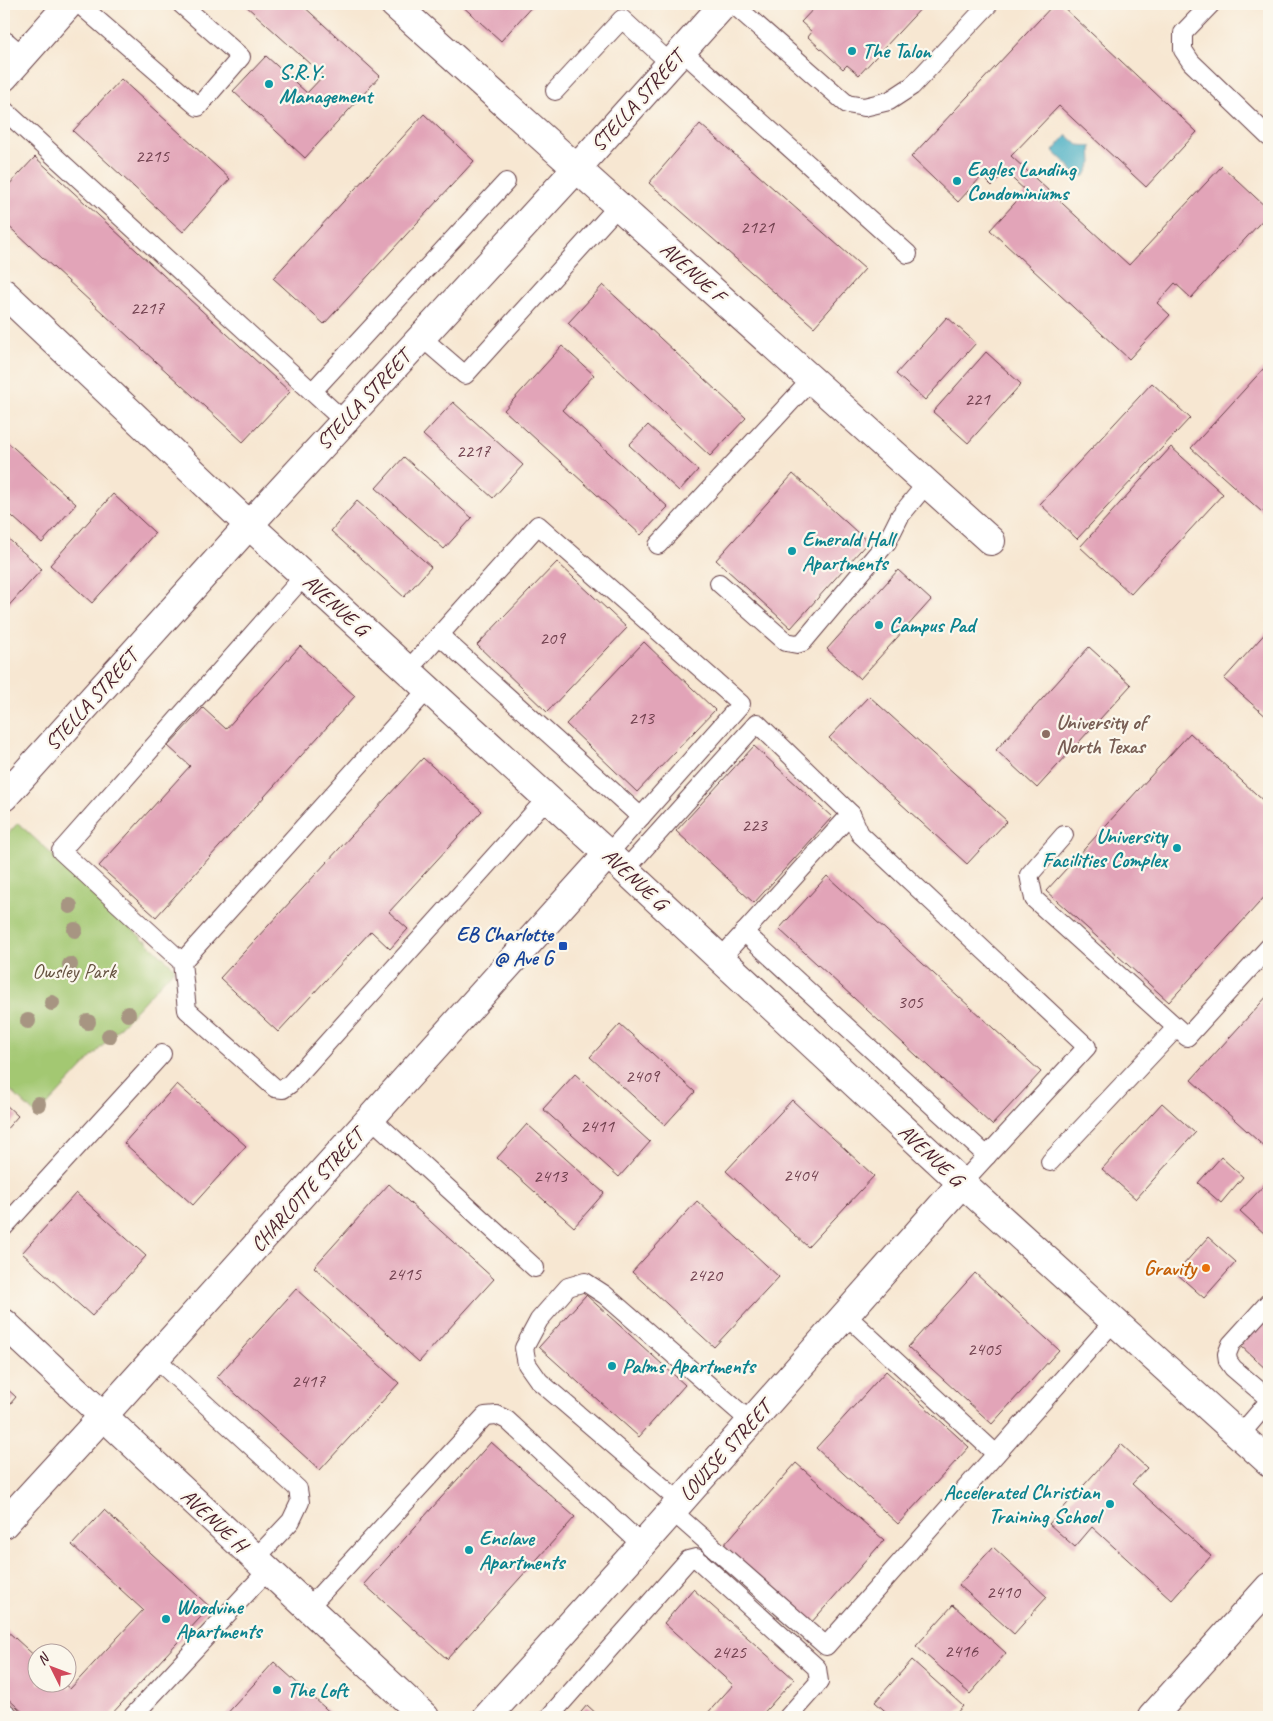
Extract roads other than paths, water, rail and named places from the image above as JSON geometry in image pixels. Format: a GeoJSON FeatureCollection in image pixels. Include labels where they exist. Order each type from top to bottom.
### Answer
{"type":"FeatureCollection","features":[{"type":"Feature","properties":{"kind":"street"},"geometry":{"type":"LineString","coordinates":[[9,61],[70,4]]}},
{"type":"Feature","properties":{"kind":"street","name":"AVENUE F"},"geometry":{"type":"LineString","coordinates":[[394,4],[991,541]]}},
{"type":"Feature","properties":{"kind":"street","name":"STELLA STREET"},"geometry":{"type":"LineString","coordinates":[[4,797],[724,4]]}},
{"type":"Feature","properties":{"kind":"street","name":"AVENUE G"},"geometry":{"type":"LineString","coordinates":[[4,292],[304,576],[617,862],[962,1183],[1269,1462]]}},
{"type":"Feature","properties":{"kind":"street","name":"CHARLOTTE STREET"},"geometry":{"type":"LineString","coordinates":[[4,1524],[372,1118],[617,862]]}},
{"type":"Feature","properties":{"kind":"street","name":"LOUISE STREET"},"geometry":{"type":"LineString","coordinates":[[487,1717],[676,1507],[962,1183]]}},
{"type":"Feature","properties":{"kind":"street","name":"AVENUE H"},"geometry":{"type":"LineString","coordinates":[[4,1323],[425,1717]]}},
{"type":"Feature","properties":{"kind":"street"},"geometry":{"type":"LineString","coordinates":[[1152,1717],[1269,1587]]}},
{"type":"Feature","properties":{"kind":"lane"},"geometry":{"type":"LineString","coordinates":[[70,4],[198,107],[241,56],[181,4]]}},
{"type":"Feature","properties":{"kind":"lane"},"geometry":{"type":"LineString","coordinates":[[733,4],[847,104],[864,107],[889,101],[912,86],[990,4]]}},
{"type":"Feature","properties":{"kind":"lane"},"geometry":{"type":"LineString","coordinates":[[1211,4],[1183,33],[1183,50],[1191,62],[1269,137]]}},
{"type":"Feature","properties":{"kind":"lane"},"geometry":{"type":"LineString","coordinates":[[555,91],[622,19],[676,58],[908,254]]}},
{"type":"Feature","properties":{"kind":"lane"},"geometry":{"type":"LineString","coordinates":[[4,110],[344,421]]}},
{"type":"Feature","properties":{"kind":"lane"},"geometry":{"type":"LineString","coordinates":[[312,392],[506,182]]}},
{"type":"Feature","properties":{"kind":"lane"},"geometry":{"type":"LineString","coordinates":[[421,337],[465,375],[619,205]]}},
{"type":"Feature","properties":{"kind":"lane"},"geometry":{"type":"LineString","coordinates":[[658,545],[812,379]]}},
{"type":"Feature","properties":{"kind":"lane"},"geometry":{"type":"LineString","coordinates":[[719,583],[786,642],[797,644],[803,642],[887,542],[900,516],[927,483]]}},
{"type":"Feature","properties":{"kind":"lane"},"geometry":{"type":"LineString","coordinates":[[408,670],[538,525],[742,704],[641,818],[617,862]]}},
{"type":"Feature","properties":{"kind":"lane"},"geometry":{"type":"LineString","coordinates":[[304,576],[60,851],[182,962],[187,1010],[275,1088],[283,1089],[296,1077],[546,798]]}},
{"type":"Feature","properties":{"kind":"lane"},"geometry":{"type":"LineString","coordinates":[[439,635],[641,818]]}},
{"type":"Feature","properties":{"kind":"lane"},"geometry":{"type":"LineString","coordinates":[[182,962],[428,689]]}},
{"type":"Feature","properties":{"kind":"lane"},"geometry":{"type":"LineString","coordinates":[[617,862],[758,723],[851,814],[860,834],[1087,1047],[962,1183]]}},
{"type":"Feature","properties":{"kind":"lane"},"geometry":{"type":"LineString","coordinates":[[720,958],[851,814]]}},
{"type":"Feature","properties":{"kind":"lane"},"geometry":{"type":"LineString","coordinates":[[1064,835],[1029,875],[1034,899],[1187,1038],[1269,947]]}},
{"type":"Feature","properties":{"kind":"lane"},"geometry":{"type":"LineString","coordinates":[[744,932],[987,1156]]}},
{"type":"Feature","properties":{"kind":"lane"},"geometry":{"type":"LineString","coordinates":[[1050,1162],[1176,1028]]}},
{"type":"Feature","properties":{"kind":"lane"},"geometry":{"type":"LineString","coordinates":[[4,1227],[162,1054]]}},
{"type":"Feature","properties":{"kind":"lane"},"geometry":{"type":"LineString","coordinates":[[372,1118],[535,1268]]}},
{"type":"Feature","properties":{"kind":"lane"},"geometry":{"type":"LineString","coordinates":[[751,1422],[605,1295],[585,1282],[568,1287],[539,1320],[524,1348],[527,1364],[539,1381],[826,1646],[1114,1321]]}},
{"type":"Feature","properties":{"kind":"lane"},"geometry":{"type":"LineString","coordinates":[[1240,1435],[1269,1400],[1233,1368],[1228,1361],[1227,1354],[1231,1344],[1269,1302]]}},
{"type":"Feature","properties":{"kind":"lane"},"geometry":{"type":"LineString","coordinates":[[846,1315],[996,1454]]}},
{"type":"Feature","properties":{"kind":"lane"},"geometry":{"type":"LineString","coordinates":[[132,1717],[262,1564],[291,1521],[300,1502],[298,1489],[155,1358]]}},
{"type":"Feature","properties":{"kind":"lane"},"geometry":{"type":"LineString","coordinates":[[308,1608],[484,1416],[497,1415],[507,1420],[642,1545]]}},
{"type":"Feature","properties":{"kind":"lane"},"geometry":{"type":"LineString","coordinates":[[549,1717],[688,1560],[696,1558],[817,1668],[819,1682],[788,1717]]}},
{"type":"Feature","properties":{"kind":"lane"},"geometry":{"type":"LineString","coordinates":[[4,1710],[11,1717]]}},
{"type":"Feature","properties":{"kind":"water"},"geometry":{"type":"Polygon","coordinates":[[[1067,135],[1078,145],[1091,146],[1092,162],[1085,176],[1076,177],[1069,166],[1053,151],[1067,135]]]}},
{"type":"Feature","properties":{"kind":"place","name":"The Talon"},"geometry":{"type":"Point","coordinates":[852,51]}},
{"type":"Feature","properties":{"kind":"place","name":"S.R.Y. Management"},"geometry":{"type":"Point","coordinates":[269,84]}},
{"type":"Feature","properties":{"kind":"place","name":"Eagles Landing Condominiums"},"geometry":{"type":"Point","coordinates":[957,181]}},
{"type":"Feature","properties":{"kind":"place","name":"Emerald Hall Apartments"},"geometry":{"type":"Point","coordinates":[792,551]}},
{"type":"Feature","properties":{"kind":"place","name":"Campus Pad"},"geometry":{"type":"Point","coordinates":[879,625]}},
{"type":"Feature","properties":{"kind":"place","name":"University of North Texas"},"geometry":{"type":"Point","coordinates":[1046,734]}},
{"type":"Feature","properties":{"kind":"place","name":"University Facilities Complex"},"geometry":{"type":"Point","coordinates":[1177,848]}},
{"type":"Feature","properties":{"kind":"place","name":"EB Charlotte @ Ave G"},"geometry":{"type":"Point","coordinates":[563,946]}},
{"type":"Feature","properties":{"kind":"place","name":"Gravity"},"geometry":{"type":"Point","coordinates":[1206,1268]}},
{"type":"Feature","properties":{"kind":"place","name":"Palms Apartments"},"geometry":{"type":"Point","coordinates":[612,1366]}},
{"type":"Feature","properties":{"kind":"place","name":"Accelerated Christian Training School"},"geometry":{"type":"Point","coordinates":[1110,1504]}},
{"type":"Feature","properties":{"kind":"place","name":"Enclave Apartments"},"geometry":{"type":"Point","coordinates":[469,1550]}},
{"type":"Feature","properties":{"kind":"place","name":"Woodvine Apartments"},"geometry":{"type":"Point","coordinates":[166,1619]}},
{"type":"Feature","properties":{"kind":"place","name":"The Loft"},"geometry":{"type":"Point","coordinates":[277,1690]}},
{"type":"Feature","properties":{"kind":"park label","name":"Owsley Park"},"geometry":{"type":"Point","coordinates":[74,971]}}]}
